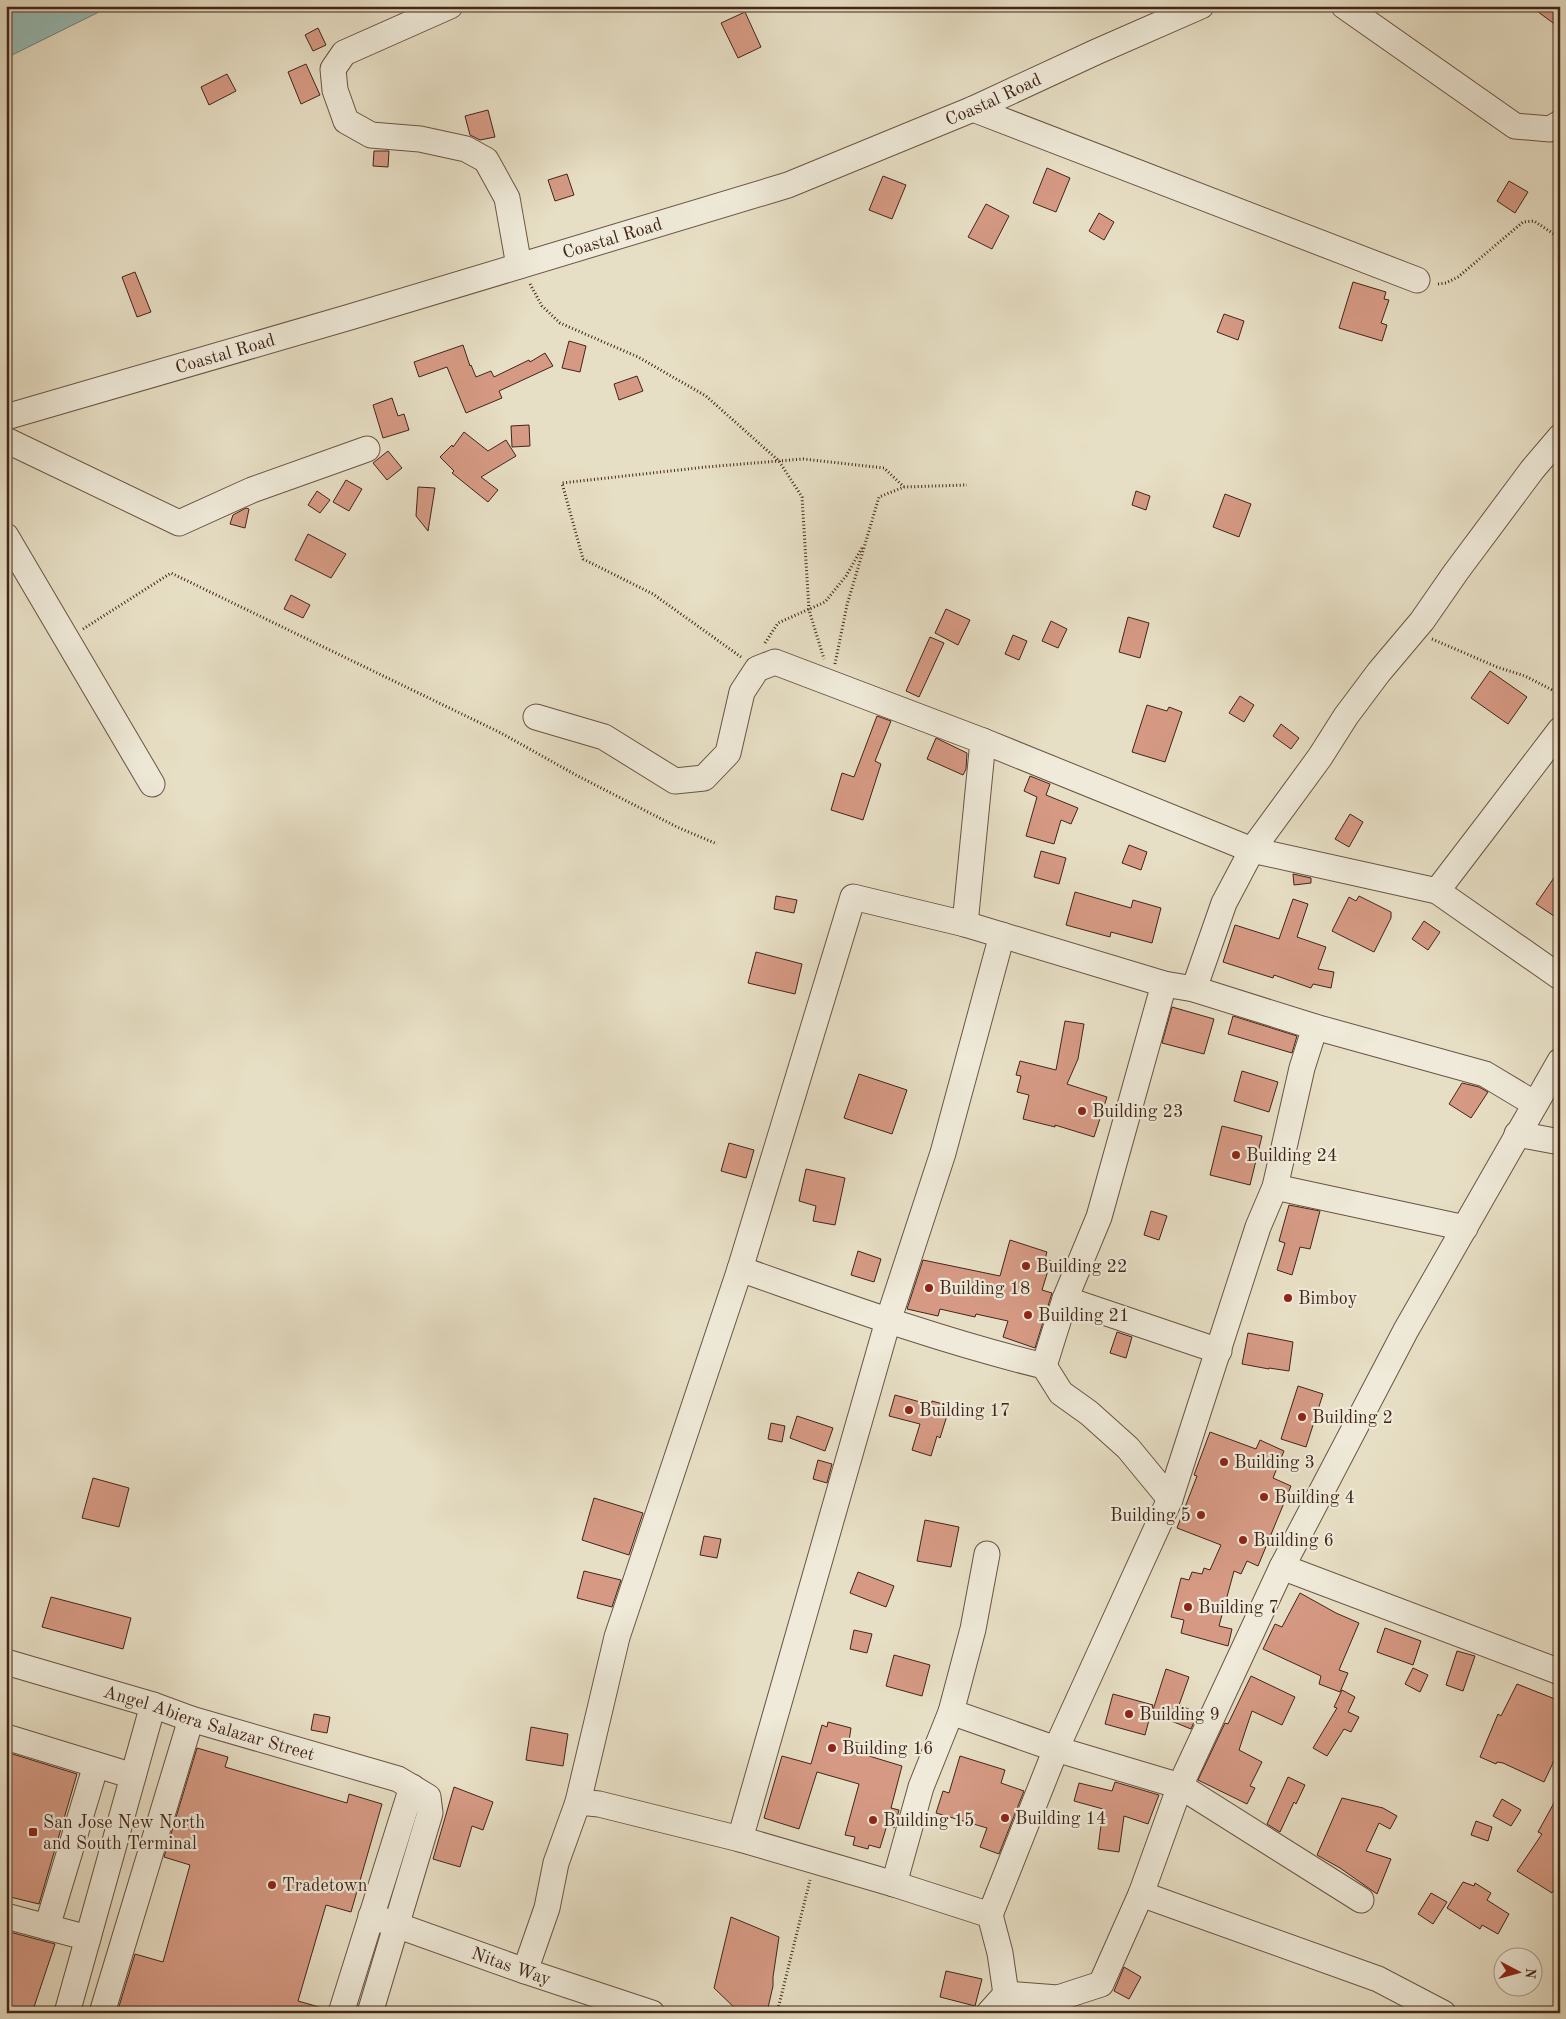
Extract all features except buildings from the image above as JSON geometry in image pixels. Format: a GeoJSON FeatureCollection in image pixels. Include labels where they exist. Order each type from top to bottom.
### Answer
{"type":"FeatureCollection","features":[{"type":"Feature","properties":{"kind":"street"},"geometry":{"type":"LineString","coordinates":[[450,6],[344,54],[333,69],[335,90],[346,121],[371,135],[420,139],[466,149],[486,160],[507,198],[520,266]]}},
{"type":"Feature","properties":{"kind":"street","name":"Coastal Road"},"geometry":{"type":"LineString","coordinates":[[6,417],[520,266],[788,184],[974,109],[1201,6]]}},
{"type":"Feature","properties":{"kind":"street"},"geometry":{"type":"LineString","coordinates":[[1344,6],[1515,126],[1550,129],[1560,123]]}},
{"type":"Feature","properties":{"kind":"street"},"geometry":{"type":"LineString","coordinates":[[974,109],[1417,280]]}},
{"type":"Feature","properties":{"kind":"street"},"geometry":{"type":"LineString","coordinates":[[1194,990],[1224,903],[1252,850],[1320,757],[1346,716],[1379,672],[1414,631],[1532,470],[1560,437]]}},
{"type":"Feature","properties":{"kind":"street"},"geometry":{"type":"LineString","coordinates":[[6,440],[179,523],[252,490],[368,449]]}},
{"type":"Feature","properties":{"kind":"street"},"geometry":{"type":"LineString","coordinates":[[10,552],[68,639],[152,784]]}},
{"type":"Feature","properties":{"kind":"street"},"geometry":{"type":"LineString","coordinates":[[536,717],[604,737],[675,781],[704,778],[728,753],[742,692],[757,669],[775,662],[983,741],[1252,850],[1437,891],[1560,977]]}},
{"type":"Feature","properties":{"kind":"street"},"geometry":{"type":"LineString","coordinates":[[1437,891],[1560,730]]}},
{"type":"Feature","properties":{"kind":"street"},"geometry":{"type":"LineString","coordinates":[[965,924],[983,741]]}},
{"type":"Feature","properties":{"kind":"street"},"geometry":{"type":"LineString","coordinates":[[525,1971],[547,1908],[556,1863],[578,1802],[617,1637],[740,1269],[853,898],[965,924],[1164,984],[1194,990],[1315,1027],[1485,1074],[1535,1104]]}},
{"type":"Feature","properties":{"kind":"street"},"geometry":{"type":"LineString","coordinates":[[740,1838],[888,1321],[943,1153],[1002,935]]}},
{"type":"Feature","properties":{"kind":"street"},"geometry":{"type":"LineString","coordinates":[[1044,1366],[1057,1330],[1065,1299],[1099,1217],[1164,984]]}},
{"type":"Feature","properties":{"kind":"street"},"geometry":{"type":"LineString","coordinates":[[1006,1994],[1000,1953],[990,1915],[1056,1749],[1170,1499],[1258,1228],[1275,1186],[1302,1068],[1315,1027]]}},
{"type":"Feature","properties":{"kind":"street"},"geometry":{"type":"LineString","coordinates":[[1006,1994],[1058,1998],[1101,1984],[1142,1894],[1180,1786],[1282,1567],[1406,1330],[1560,1060]]}},
{"type":"Feature","properties":{"kind":"street"},"geometry":{"type":"LineString","coordinates":[[1517,1134],[1560,1142]]}},
{"type":"Feature","properties":{"kind":"street"},"geometry":{"type":"LineString","coordinates":[[1275,1186],[1465,1228]]}},
{"type":"Feature","properties":{"kind":"street"},"geometry":{"type":"LineString","coordinates":[[740,1269],[888,1321],[987,1352],[1044,1366],[1061,1393],[1089,1413],[1128,1448],[1170,1499]]}},
{"type":"Feature","properties":{"kind":"street"},"geometry":{"type":"LineString","coordinates":[[1065,1299],[1219,1351]]}},
{"type":"Feature","properties":{"kind":"street"},"geometry":{"type":"LineString","coordinates":[[894,1884],[922,1787],[951,1712],[973,1629],[987,1554]]}},
{"type":"Feature","properties":{"kind":"street"},"geometry":{"type":"LineString","coordinates":[[1282,1567],[1560,1672]]}},
{"type":"Feature","properties":{"kind":"street","name":"Angel Abiera Salazar Street"},"geometry":{"type":"LineString","coordinates":[[6,1662],[153,1705],[191,1719],[398,1779],[428,1797],[430,1813],[396,1925]]}},
{"type":"Feature","properties":{"kind":"street"},"geometry":{"type":"LineString","coordinates":[[67,2013],[153,1705]]}},
{"type":"Feature","properties":{"kind":"street"},"geometry":{"type":"LineString","coordinates":[[951,1712],[1056,1749],[1180,1786],[1361,1900]]}},
{"type":"Feature","properties":{"kind":"street"},"geometry":{"type":"LineString","coordinates":[[102,2013],[191,1719]]}},
{"type":"Feature","properties":{"kind":"street"},"geometry":{"type":"LineString","coordinates":[[6,1736],[133,1776]]}},
{"type":"Feature","properties":{"kind":"street"},"geometry":{"type":"LineString","coordinates":[[47,1927],[96,1764]]}},
{"type":"Feature","properties":{"kind":"street"},"geometry":{"type":"LineString","coordinates":[[341,2013],[412,1787]]}},
{"type":"Feature","properties":{"kind":"street"},"geometry":{"type":"LineString","coordinates":[[578,1802],[599,1804],[740,1838],[990,1915]]}},
{"type":"Feature","properties":{"kind":"street"},"geometry":{"type":"LineString","coordinates":[[1142,1894],[1378,1980],[1443,2013]]}},
{"type":"Feature","properties":{"kind":"street"},"geometry":{"type":"LineString","coordinates":[[6,1916],[88,1938]]}},
{"type":"Feature","properties":{"kind":"street","name":"Nitas Way"},"geometry":{"type":"LineString","coordinates":[[371,1916],[525,1971],[652,2013]]}},
{"type":"Feature","properties":{"kind":"street"},"geometry":{"type":"LineString","coordinates":[[370,2013],[396,1925]]}},
{"type":"Feature","properties":{"kind":"street"},"geometry":{"type":"LineString","coordinates":[[989,2013],[1006,1994]]}},
{"type":"Feature","properties":{"kind":"path"},"geometry":{"type":"LineString","coordinates":[[1417,280],[1436,284],[1446,283],[1458,277],[1524,222],[1529,220],[1534,221],[1560,238]]}},
{"type":"Feature","properties":{"kind":"path"},"geometry":{"type":"LineString","coordinates":[[520,266],[542,306],[560,323],[638,357],[706,396],[779,461],[802,497],[809,610],[831,683]]}},
{"type":"Feature","properties":{"kind":"path"},"geometry":{"type":"LineString","coordinates":[[865,544],[846,576],[825,602],[778,623],[765,644],[757,669],[653,594],[583,559],[562,483],[706,467],[803,459],[884,468],[904,486]]}},
{"type":"Feature","properties":{"kind":"path"},"geometry":{"type":"LineString","coordinates":[[831,683],[848,605],[879,497],[904,486],[967,485]]}},
{"type":"Feature","properties":{"kind":"path"},"geometry":{"type":"LineString","coordinates":[[68,639],[171,573],[501,733],[677,827],[717,844]]}},
{"type":"Feature","properties":{"kind":"path"},"geometry":{"type":"LineString","coordinates":[[1414,631],[1497,667],[1525,676],[1560,694]]}},
{"type":"Feature","properties":{"kind":"path"},"geometry":{"type":"LineString","coordinates":[[777,2013],[815,1860]]}},
{"type":"Feature","properties":{"kind":"water"},"geometry":{"type":"Polygon","coordinates":[[[6,6],[111,6],[6,58],[6,6]]]}},
{"type":"Feature","properties":{"kind":"place","name":"Building 23"},"geometry":{"type":"Point","coordinates":[1082,1111]}},
{"type":"Feature","properties":{"kind":"place","name":"Building 24"},"geometry":{"type":"Point","coordinates":[1236,1155]}},
{"type":"Feature","properties":{"kind":"place","name":"Building 22"},"geometry":{"type":"Point","coordinates":[1026,1266]}},
{"type":"Feature","properties":{"kind":"place","name":"Building 18"},"geometry":{"type":"Point","coordinates":[929,1288]}},
{"type":"Feature","properties":{"kind":"place","name":"Bimboy"},"geometry":{"type":"Point","coordinates":[1288,1298]}},
{"type":"Feature","properties":{"kind":"place","name":"Building 21"},"geometry":{"type":"Point","coordinates":[1028,1315]}},
{"type":"Feature","properties":{"kind":"place","name":"Building 17"},"geometry":{"type":"Point","coordinates":[909,1410]}},
{"type":"Feature","properties":{"kind":"place","name":"Building 2"},"geometry":{"type":"Point","coordinates":[1302,1417]}},
{"type":"Feature","properties":{"kind":"place","name":"Building 3"},"geometry":{"type":"Point","coordinates":[1224,1462]}},
{"type":"Feature","properties":{"kind":"place","name":"Building 4"},"geometry":{"type":"Point","coordinates":[1264,1497]}},
{"type":"Feature","properties":{"kind":"place","name":"Building 5"},"geometry":{"type":"Point","coordinates":[1201,1515]}},
{"type":"Feature","properties":{"kind":"place","name":"Building 6"},"geometry":{"type":"Point","coordinates":[1243,1540]}},
{"type":"Feature","properties":{"kind":"place","name":"Building 7"},"geometry":{"type":"Point","coordinates":[1188,1607]}},
{"type":"Feature","properties":{"kind":"place","name":"Building 9"},"geometry":{"type":"Point","coordinates":[1129,1714]}},
{"type":"Feature","properties":{"kind":"place","name":"Building 16"},"geometry":{"type":"Point","coordinates":[832,1748]}},
{"type":"Feature","properties":{"kind":"place","name":"Building 14"},"geometry":{"type":"Point","coordinates":[1005,1818]}},
{"type":"Feature","properties":{"kind":"place","name":"Building 15"},"geometry":{"type":"Point","coordinates":[873,1820]}},
{"type":"Feature","properties":{"kind":"place","name":"San Jose New North and South Terminal"},"geometry":{"type":"Point","coordinates":[33,1832]}},
{"type":"Feature","properties":{"kind":"place","name":"Tradetown"},"geometry":{"type":"Point","coordinates":[272,1885]}}]}
